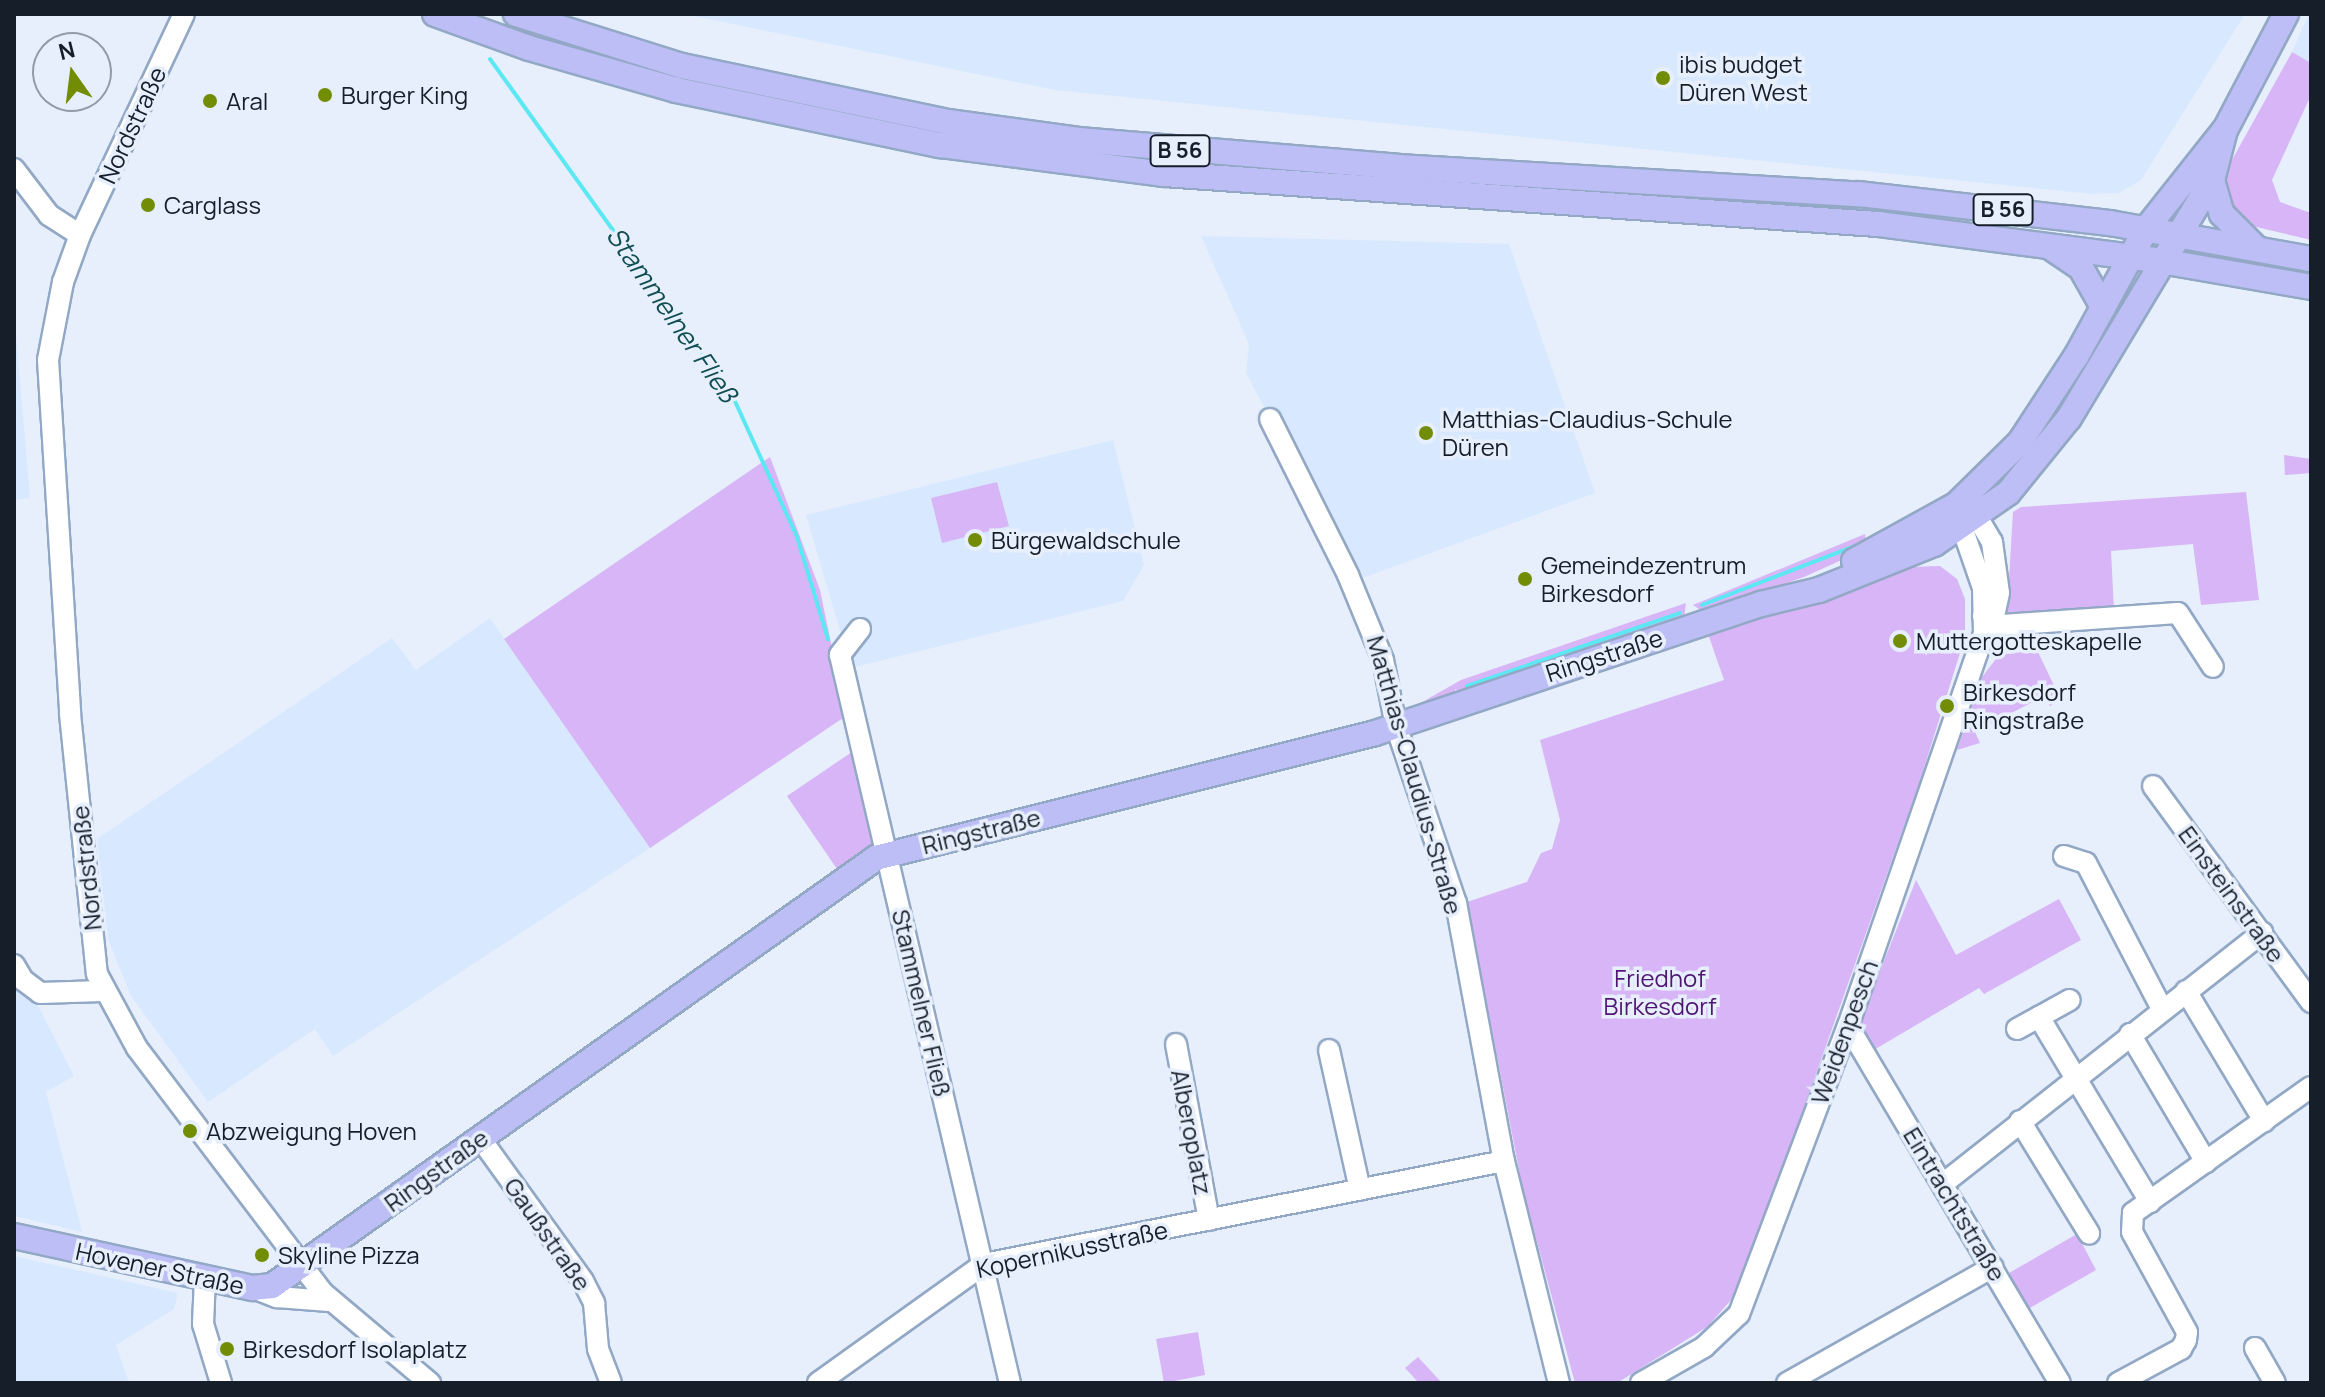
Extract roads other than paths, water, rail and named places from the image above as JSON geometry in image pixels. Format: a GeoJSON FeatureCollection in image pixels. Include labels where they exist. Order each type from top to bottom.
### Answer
{"type":"FeatureCollection","features":[{"type":"Feature","properties":{"kind":"main road","name":"B 56"},"geometry":{"type":"LineString","coordinates":[[435,14],[529,48],[676,90],[940,145],[1164,174],[1727,210],[2161,261],[2311,287]]}},
{"type":"Feature","properties":{"kind":"main road","name":"B 56"},"geometry":{"type":"LineString","coordinates":[[516,14],[682,66],[948,122],[1079,140],[1368,165],[1859,194],[2146,229],[2311,259]]}},
{"type":"Feature","properties":{"kind":"main road"},"geometry":{"type":"LineString","coordinates":[[1964,517],[2034,424],[2146,229],[2225,130],[2286,14]]}},
{"type":"Feature","properties":{"kind":"main road"},"geometry":{"type":"LineString","coordinates":[[1964,517],[2008,493],[2048,449],[2212,180],[2225,130]]}},
{"type":"Feature","properties":{"kind":"main road"},"geometry":{"type":"LineString","coordinates":[[2212,180],[2222,214],[2258,249]]}},
{"type":"Feature","properties":{"kind":"main road"},"geometry":{"type":"LineString","coordinates":[[2047,246],[2081,268],[2103,307]]}},
{"type":"Feature","properties":{"kind":"main road","name":"Ringstraße"},"geometry":{"type":"LineString","coordinates":[[303,1267],[480,1138],[887,854],[1396,726],[1761,604],[1878,551],[1964,517]]}},
{"type":"Feature","properties":{"kind":"main road","name":"Hovener Straße"},"geometry":{"type":"LineString","coordinates":[[14,1236],[253,1288],[283,1281],[303,1267]]}},
{"type":"Feature","properties":{"kind":"street","name":"Nordstraße"},"geometry":{"type":"LineString","coordinates":[[184,14],[80,235],[63,282],[48,360],[70,714],[102,991],[146,1059],[329,1301],[430,1383]]}},
{"type":"Feature","properties":{"kind":"street"},"geometry":{"type":"LineString","coordinates":[[14,169],[49,215],[80,235]]}},
{"type":"Feature","properties":{"kind":"street","name":"Matthias-Claudius-Straße"},"geometry":{"type":"LineString","coordinates":[[1270,419],[1376,635],[1396,726],[1456,903],[1504,1161],[1559,1383]]}},
{"type":"Feature","properties":{"kind":"street","name":"Weidenpesch"},"geometry":{"type":"LineString","coordinates":[[1641,1383],[1704,1347],[1739,1314],[1848,1026],[1999,593],[1994,549],[1964,517]]}},
{"type":"Feature","properties":{"kind":"street"},"geometry":{"type":"LineString","coordinates":[[1987,623],[2033,624],[2178,613],[2213,667]]}},
{"type":"Feature","properties":{"kind":"street","name":"Stammelner Fließ"},"geometry":{"type":"LineString","coordinates":[[860,629],[840,655],[1010,1383]]}},
{"type":"Feature","properties":{"kind":"street","name":"Einsteinstraße"},"geometry":{"type":"LineString","coordinates":[[2153,786],[2311,1002]]}},
{"type":"Feature","properties":{"kind":"street"},"geometry":{"type":"LineString","coordinates":[[2064,856],[2086,863],[2162,1009]]}},
{"type":"Feature","properties":{"kind":"street"},"geometry":{"type":"LineString","coordinates":[[1944,1183],[2262,933]]}},
{"type":"Feature","properties":{"kind":"street"},"geometry":{"type":"LineString","coordinates":[[14,965],[23,980],[40,993],[102,991]]}},
{"type":"Feature","properties":{"kind":"street"},"geometry":{"type":"LineString","coordinates":[[2186,991],[2264,1121]]}},
{"type":"Feature","properties":{"kind":"street"},"geometry":{"type":"LineString","coordinates":[[2017,1029],[2070,1000]]}},
{"type":"Feature","properties":{"kind":"street"},"geometry":{"type":"LineString","coordinates":[[2039,1017],[2150,1202]]}},
{"type":"Feature","properties":{"kind":"street","name":"Eintrachtstraße"},"geometry":{"type":"LineString","coordinates":[[1848,1026],[2060,1383]]}},
{"type":"Feature","properties":{"kind":"street"},"geometry":{"type":"LineString","coordinates":[[2130,1034],[2206,1162]]}},
{"type":"Feature","properties":{"kind":"street","name":"Alberoplatz"},"geometry":{"type":"LineString","coordinates":[[1176,1044],[1209,1220]]}},
{"type":"Feature","properties":{"kind":"street"},"geometry":{"type":"LineString","coordinates":[[1329,1050],[1360,1190]]}},
{"type":"Feature","properties":{"kind":"street"},"geometry":{"type":"LineString","coordinates":[[2118,1383],[2181,1349],[2187,1332],[2130,1226],[2133,1213],[2311,1087]]}},
{"type":"Feature","properties":{"kind":"street"},"geometry":{"type":"LineString","coordinates":[[2020,1121],[2089,1233]]}},
{"type":"Feature","properties":{"kind":"street","name":"Gaußstraße"},"geometry":{"type":"LineString","coordinates":[[480,1138],[583,1281],[594,1303],[598,1349],[611,1383]]}},
{"type":"Feature","properties":{"kind":"street","name":"Kopernikusstraße"},"geometry":{"type":"LineString","coordinates":[[818,1383],[984,1264],[1504,1161]]}},
{"type":"Feature","properties":{"kind":"street"},"geometry":{"type":"LineString","coordinates":[[1787,1383],[1993,1267]]}},
{"type":"Feature","properties":{"kind":"street"},"geometry":{"type":"LineString","coordinates":[[205,1278],[203,1324],[221,1383]]}},
{"type":"Feature","properties":{"kind":"street"},"geometry":{"type":"LineString","coordinates":[[253,1288],[277,1297],[329,1301]]}},
{"type":"Feature","properties":{"kind":"street"},"geometry":{"type":"LineString","coordinates":[[2255,1348],[2275,1383]]}},
{"type":"Feature","properties":{"kind":"waterway","name":"Stammelner Fließ"},"geometry":{"type":"LineString","coordinates":[[490,59],[733,397],[797,537],[828,639]]}},
{"type":"Feature","properties":{"kind":"waterway"},"geometry":{"type":"LineString","coordinates":[[1702,605],[1860,544]]}},
{"type":"Feature","properties":{"kind":"waterway"},"geometry":{"type":"LineString","coordinates":[[1467,686],[1680,613]]}},
{"type":"Feature","properties":{"kind":"place","name":"ibis budget Düren West"},"geometry":{"type":"Point","coordinates":[1663,78]}},
{"type":"Feature","properties":{"kind":"place","name":"Burger King"},"geometry":{"type":"Point","coordinates":[325,95]}},
{"type":"Feature","properties":{"kind":"place","name":"Aral"},"geometry":{"type":"Point","coordinates":[210,101]}},
{"type":"Feature","properties":{"kind":"place","name":"Carglass"},"geometry":{"type":"Point","coordinates":[148,205]}},
{"type":"Feature","properties":{"kind":"place","name":"Matthias-Claudius-Schule Düren"},"geometry":{"type":"Point","coordinates":[1426,433]}},
{"type":"Feature","properties":{"kind":"place","name":"Bürgewaldschule"},"geometry":{"type":"Point","coordinates":[975,540]}},
{"type":"Feature","properties":{"kind":"place","name":"Gemeindezentrum Birkesdorf"},"geometry":{"type":"Point","coordinates":[1525,579]}},
{"type":"Feature","properties":{"kind":"place","name":"Muttergotteskapelle"},"geometry":{"type":"Point","coordinates":[1900,641]}},
{"type":"Feature","properties":{"kind":"place","name":"Birkesdorf Ringstraße"},"geometry":{"type":"Point","coordinates":[1947,706]}},
{"type":"Feature","properties":{"kind":"place","name":"Abzweigung Hoven"},"geometry":{"type":"Point","coordinates":[190,1131]}},
{"type":"Feature","properties":{"kind":"place","name":"Skyline Pizza"},"geometry":{"type":"Point","coordinates":[262,1255]}},
{"type":"Feature","properties":{"kind":"place","name":"Birkesdorf Isolaplatz"},"geometry":{"type":"Point","coordinates":[227,1349]}},
{"type":"Feature","properties":{"kind":"park label","name":"Friedhof Birkesdorf"},"geometry":{"type":"Point","coordinates":[1660,992]}}]}
